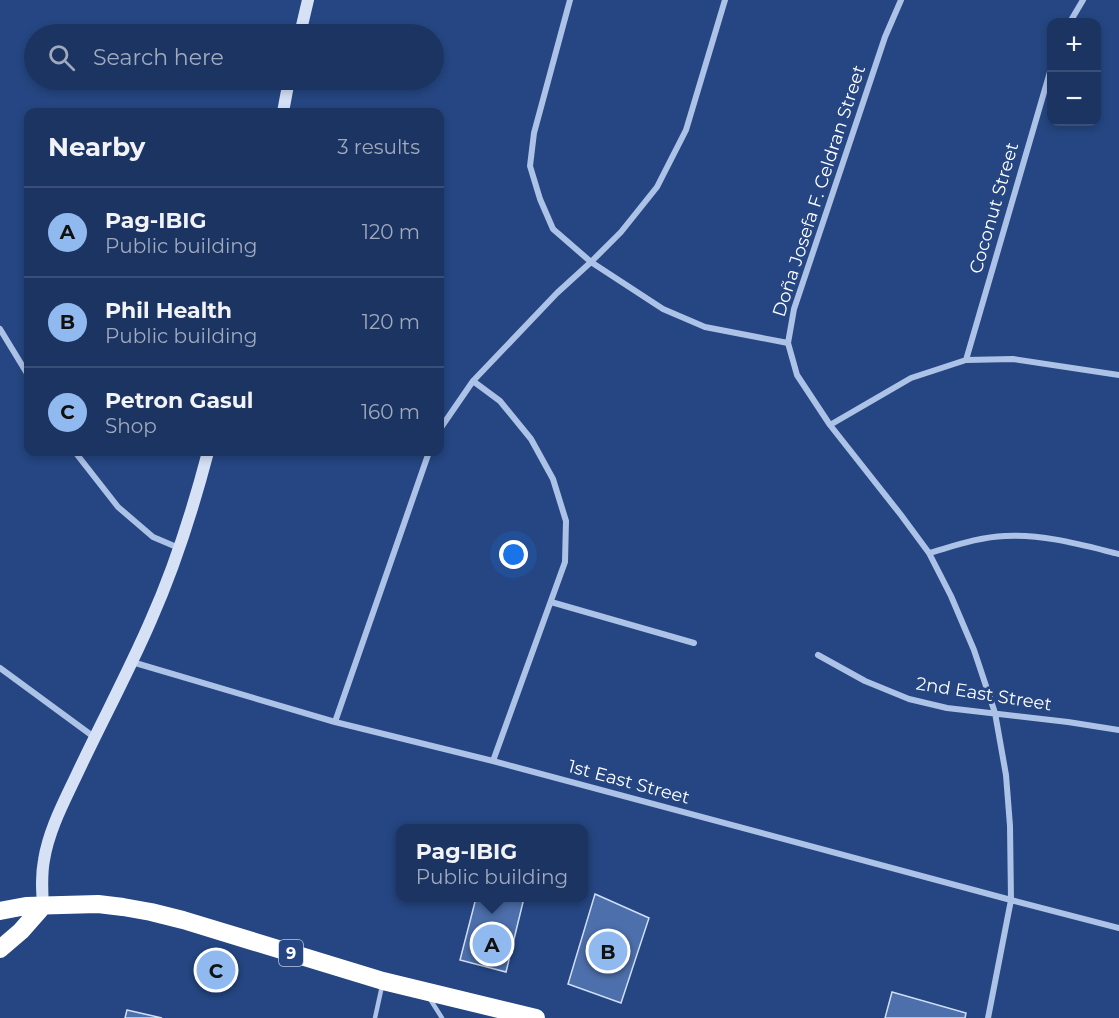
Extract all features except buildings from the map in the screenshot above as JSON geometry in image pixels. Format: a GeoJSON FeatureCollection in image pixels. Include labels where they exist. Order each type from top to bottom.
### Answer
{"type":"FeatureCollection","features":[{"type":"Feature","properties":{"kind":"highway","name":"9"},"geometry":{"type":"LineString","coordinates":[[0,911],[26,906],[98,904],[152,912],[383,981],[536,1018]]}},
{"type":"Feature","properties":{"kind":"highway"},"geometry":{"type":"LineString","coordinates":[[0,949],[21,931],[43,906]]}},
{"type":"Feature","properties":{"kind":"main road"},"geometry":{"type":"LineString","coordinates":[[302,24],[308,0]]}},
{"type":"Feature","properties":{"kind":"main road"},"geometry":{"type":"LineString","coordinates":[[284,108],[288,90]]}},
{"type":"Feature","properties":{"kind":"main road"},"geometry":{"type":"LineString","coordinates":[[43,906],[41,880],[50,834],[168,581],[207,456]]}},
{"type":"Feature","properties":{"kind":"street"},"geometry":{"type":"LineString","coordinates":[[570,0],[534,133],[530,166],[540,199],[553,229],[591,262],[663,309],[705,327],[788,343]]}},
{"type":"Feature","properties":{"kind":"street"},"geometry":{"type":"LineString","coordinates":[[444,423],[473,381],[557,293],[621,232],[657,187],[686,130],[725,0]]}},
{"type":"Feature","properties":{"kind":"street","name":"Doña Josefa F. Celdran Street"},"geometry":{"type":"LineString","coordinates":[[901,0],[885,37],[798,298],[788,343],[797,375],[830,425],[929,554],[951,596],[974,650],[995,713],[1007,785],[1011,900],[988,1018]]}},
{"type":"Feature","properties":{"kind":"street"},"geometry":{"type":"LineString","coordinates":[[1072,18],[1083,0]]}},
{"type":"Feature","properties":{"kind":"street","name":"Coconut Street"},"geometry":{"type":"LineString","coordinates":[[966,360],[1050,72]]}},
{"type":"Feature","properties":{"kind":"street"},"geometry":{"type":"LineString","coordinates":[[0,329],[24,368]]}},
{"type":"Feature","properties":{"kind":"street"},"geometry":{"type":"LineString","coordinates":[[830,425],[911,378],[966,360],[1013,359],[1119,375]]}},
{"type":"Feature","properties":{"kind":"street"},"geometry":{"type":"LineString","coordinates":[[473,381],[500,401],[531,439],[553,479],[566,521],[565,562],[493,761]]}},
{"type":"Feature","properties":{"kind":"street"},"geometry":{"type":"LineString","coordinates":[[78,456],[118,507],[153,537],[179,548]]}},
{"type":"Feature","properties":{"kind":"street"},"geometry":{"type":"LineString","coordinates":[[335,722],[428,456]]}},
{"type":"Feature","properties":{"kind":"street"},"geometry":{"type":"LineString","coordinates":[[929,554],[968,541],[1005,536],[1037,537],[1119,554]]}},
{"type":"Feature","properties":{"kind":"street"},"geometry":{"type":"LineString","coordinates":[[551,602],[694,643]]}},
{"type":"Feature","properties":{"kind":"street","name":"2nd East Street"},"geometry":{"type":"LineString","coordinates":[[818,655],[866,681],[909,699],[947,708],[1119,730]]}},
{"type":"Feature","properties":{"kind":"street","name":"1st East Street"},"geometry":{"type":"LineString","coordinates":[[132,662],[335,722],[493,761],[1119,928]]}},
{"type":"Feature","properties":{"kind":"street"},"geometry":{"type":"LineString","coordinates":[[0,668],[94,737]]}},
{"type":"Feature","properties":{"kind":"lane"},"geometry":{"type":"LineString","coordinates":[[375,1018],[383,981]]}},
{"type":"Feature","properties":{"kind":"lane"},"geometry":{"type":"LineString","coordinates":[[426,991],[442,1018]]}},
{"type":"Feature","properties":{"kind":"place","name":"Pag-IBIG"},"geometry":{"type":"Point","coordinates":[492,944]}},
{"type":"Feature","properties":{"kind":"place","name":"Phil Health"},"geometry":{"type":"Point","coordinates":[608,951]}},
{"type":"Feature","properties":{"kind":"place","name":"Petron Gasul"},"geometry":{"type":"Point","coordinates":[216,970]}}]}
